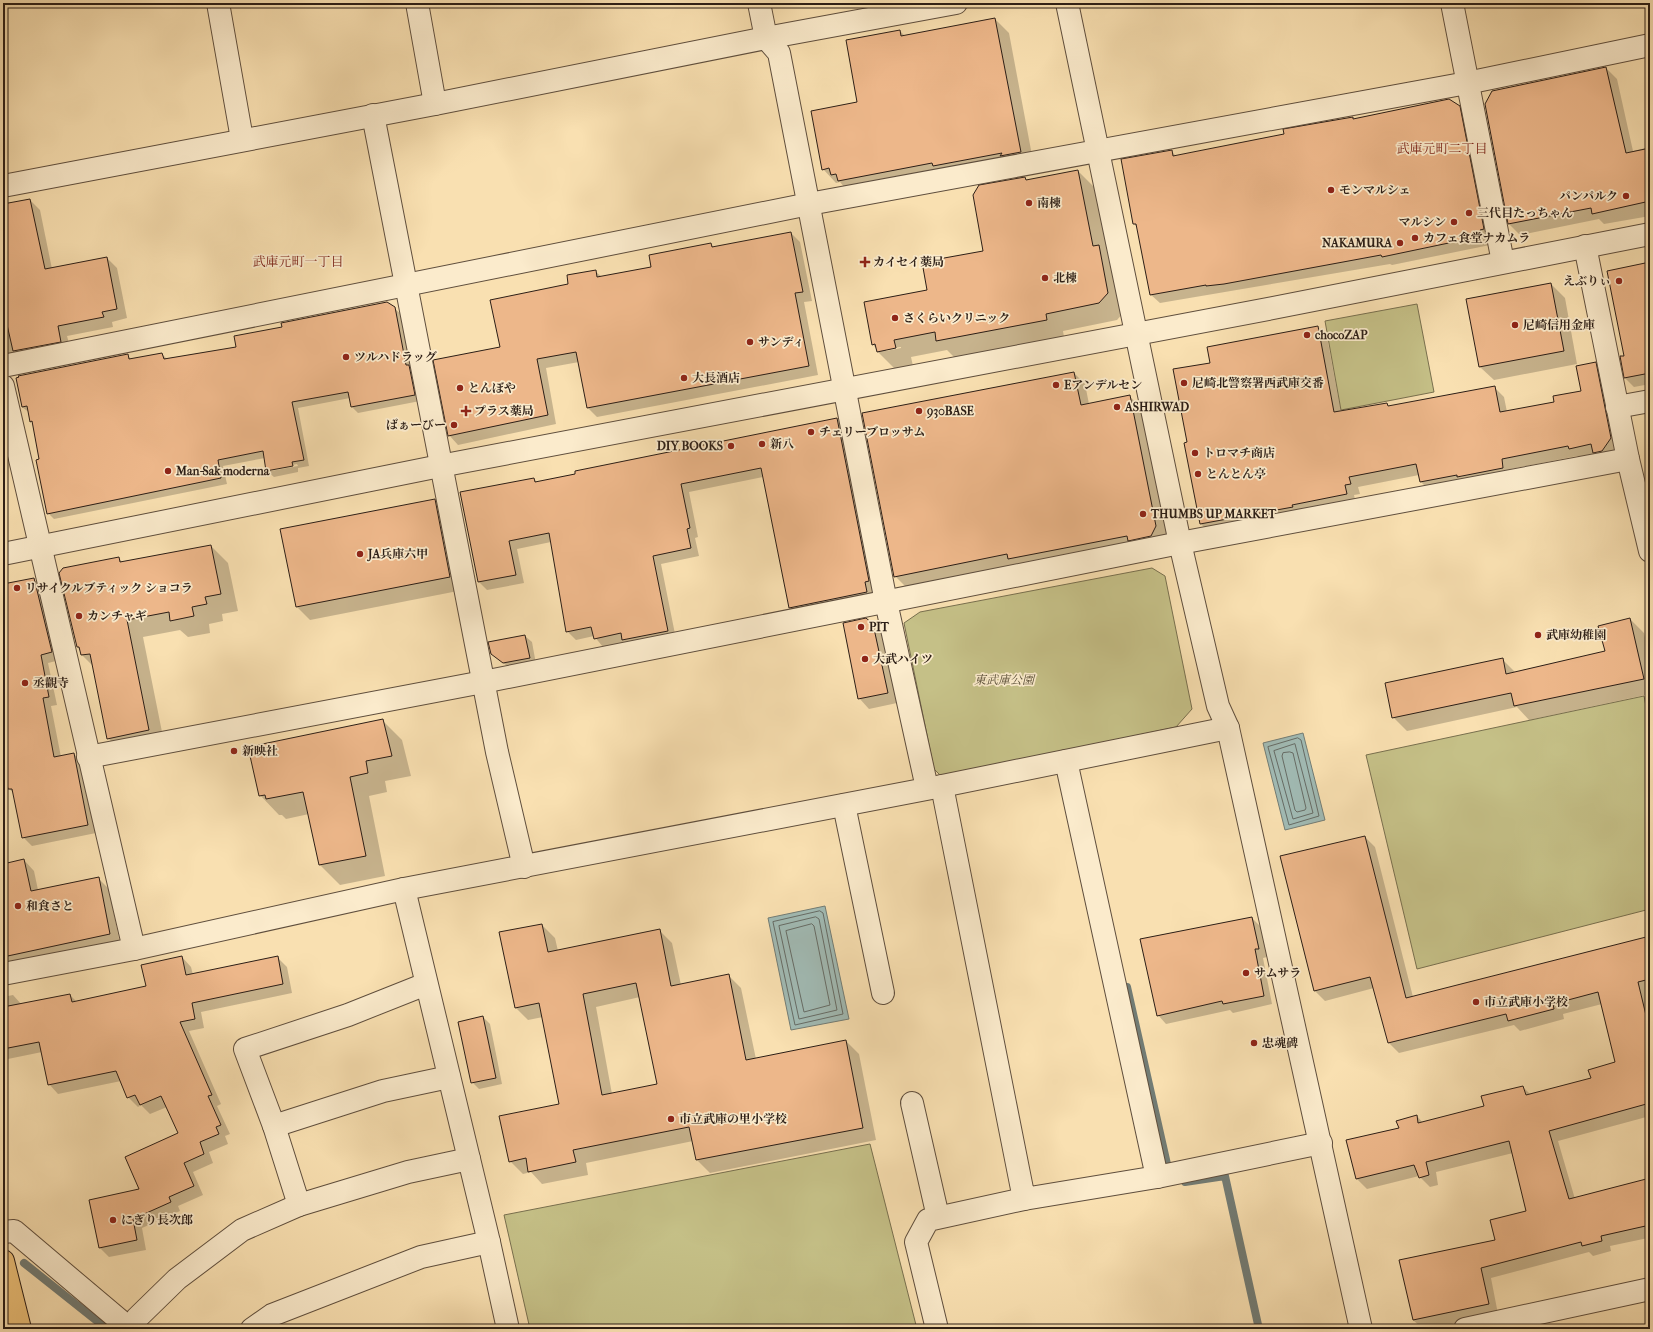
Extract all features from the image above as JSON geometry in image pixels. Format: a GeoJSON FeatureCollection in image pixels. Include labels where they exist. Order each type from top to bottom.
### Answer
{"type":"FeatureCollection","features":[{"type":"Feature","properties":{"kind":"main road"},"geometry":{"type":"LineString","coordinates":[[4,1265],[20,1329]]}},
{"type":"Feature","properties":{"kind":"street"},"geometry":{"type":"LineString","coordinates":[[218,3],[242,139]]}},
{"type":"Feature","properties":{"kind":"street"},"geometry":{"type":"LineString","coordinates":[[417,3],[435,104]]}},
{"type":"Feature","properties":{"kind":"street"},"geometry":{"type":"LineString","coordinates":[[760,3],[766,38],[779,53],[886,602],[935,787],[1024,1199]]}},
{"type":"Feature","properties":{"kind":"street"},"geometry":{"type":"LineString","coordinates":[[3,186],[242,139],[435,104],[766,38],[956,3]]}},
{"type":"Feature","properties":{"kind":"street"},"geometry":{"type":"LineString","coordinates":[[1067,3],[1180,543],[1218,706],[1228,728],[1361,1329]]}},
{"type":"Feature","properties":{"kind":"street"},"geometry":{"type":"LineString","coordinates":[[1452,3],[1503,262]]}},
{"type":"Feature","properties":{"kind":"street"},"geometry":{"type":"LineString","coordinates":[[3,366],[809,204],[1467,83],[1650,45]]}},
{"type":"Feature","properties":{"kind":"street"},"geometry":{"type":"LineString","coordinates":[[373,115],[483,682],[524,867]]}},
{"type":"Feature","properties":{"kind":"street"},"geometry":{"type":"LineString","coordinates":[[3,554],[440,466],[1136,334],[1650,234]]}},
{"type":"Feature","properties":{"kind":"street"},"geometry":{"type":"LineString","coordinates":[[1585,246],[1628,459],[1650,551]]}},
{"type":"Feature","properties":{"kind":"street"},"geometry":{"type":"LineString","coordinates":[[3,386],[88,757],[134,949]]}},
{"type":"Feature","properties":{"kind":"street"},"geometry":{"type":"LineString","coordinates":[[1617,407],[1650,401]]}},
{"type":"Feature","properties":{"kind":"street"},"geometry":{"type":"LineString","coordinates":[[88,757],[483,682],[1180,543],[1628,459]]}},
{"type":"Feature","properties":{"kind":"street"},"geometry":{"type":"LineString","coordinates":[[3,974],[134,949],[404,889],[935,787],[1228,728]]}},
{"type":"Feature","properties":{"kind":"street"},"geometry":{"type":"LineString","coordinates":[[1066,761],[1156,1177]]}},
{"type":"Feature","properties":{"kind":"street"},"geometry":{"type":"LineString","coordinates":[[844,804],[882,993]]}},
{"type":"Feature","properties":{"kind":"street"},"geometry":{"type":"LineString","coordinates":[[404,889],[489,1242],[508,1329]]}},
{"type":"Feature","properties":{"kind":"street"},"geometry":{"type":"LineString","coordinates":[[299,1206],[274,1126],[245,1049],[348,1015],[426,984]]}},
{"type":"Feature","properties":{"kind":"street"},"geometry":{"type":"LineString","coordinates":[[274,1126],[383,1091],[449,1077]]}},
{"type":"Feature","properties":{"kind":"street"},"geometry":{"type":"LineString","coordinates":[[912,1103],[938,1217]]}},
{"type":"Feature","properties":{"kind":"street"},"geometry":{"type":"LineString","coordinates":[[937,1329],[916,1242],[928,1220],[1024,1199],[1156,1177],[1321,1143]]}},
{"type":"Feature","properties":{"kind":"street"},"geometry":{"type":"LineString","coordinates":[[3,1232],[14,1231],[130,1329],[137,1318],[177,1279],[242,1230],[299,1206],[408,1172],[469,1159]]}},
{"type":"Feature","properties":{"kind":"street"},"geometry":{"type":"LineString","coordinates":[[252,1329],[272,1315],[414,1260],[489,1242]]}},
{"type":"Feature","properties":{"kind":"street"},"geometry":{"type":"LineString","coordinates":[[1465,1329],[1650,1289]]}},
{"type":"Feature","properties":{"kind":"green space"},"geometry":{"type":"Polygon","coordinates":[[[1417,304],[1434,392],[1341,410],[1325,321],[1417,304]]]}},
{"type":"Feature","properties":{"kind":"green space","name":"東武庫公園"},"geometry":{"type":"Polygon","coordinates":[[[1152,568],[1165,576],[1192,709],[1176,727],[942,777],[934,769],[904,623],[920,612],[1152,568]]]}},
{"type":"Feature","properties":{"kind":"green space"},"geometry":{"type":"Polygon","coordinates":[[[1644,696],[1650,727],[1650,909],[1417,969],[1366,755],[1644,696]]]}},
{"type":"Feature","properties":{"kind":"green space"},"geometry":{"type":"Polygon","coordinates":[[[870,1144],[917,1329],[530,1329],[504,1215],[870,1144]]]}},
{"type":"Feature","properties":{"kind":"water"},"geometry":{"type":"Polygon","coordinates":[[[1303,733],[1325,820],[1285,830],[1263,743],[1303,733]]]}},
{"type":"Feature","properties":{"kind":"water"},"geometry":{"type":"Polygon","coordinates":[[[825,906],[849,1019],[791,1030],[768,918],[825,906]]]}},
{"type":"Feature","properties":{"kind":"building"},"geometry":{"type":"Polygon","coordinates":[[[995,18],[1021,152],[1000,156],[1002,153],[933,166],[932,163],[838,181],[836,174],[831,175],[829,168],[822,170],[811,111],[857,102],[846,40],[900,30],[901,36],[995,18]]]}},
{"type":"Feature","properties":{"kind":"building"},"geometry":{"type":"Polygon","coordinates":[[[1606,67],[1626,153],[1650,148],[1650,201],[1592,214],[1591,208],[1508,224],[1485,104],[1492,91],[1606,67]]]}},
{"type":"Feature","properties":{"kind":"building"},"geometry":{"type":"Polygon","coordinates":[[[1449,99],[1460,106],[1484,229],[1480,230],[1482,236],[1382,257],[1381,255],[1224,284],[1206,285],[1150,295],[1136,224],[1133,224],[1121,159],[1172,150],[1173,156],[1284,134],[1283,129],[1353,117],[1353,119],[1449,99]]]}},
{"type":"Feature","properties":{"kind":"building"},"geometry":{"type":"Polygon","coordinates":[[[1078,170],[1093,246],[1099,245],[1108,293],[1099,303],[1046,314],[1047,320],[936,341],[935,332],[894,340],[896,348],[877,352],[875,344],[872,345],[864,302],[927,290],[922,262],[983,251],[973,195],[979,185],[1025,177],[1026,180],[1078,170]]]}},
{"type":"Feature","properties":{"kind":"building"},"geometry":{"type":"Polygon","coordinates":[[[30,199],[45,269],[107,257],[117,309],[102,312],[104,317],[58,326],[61,342],[13,351],[3,307],[3,204],[30,199]]]}},
{"type":"Feature","properties":{"kind":"building"},"geometry":{"type":"Polygon","coordinates":[[[791,232],[803,292],[795,293],[809,366],[587,408],[576,352],[537,359],[548,415],[448,436],[433,360],[500,347],[490,300],[568,284],[567,275],[596,270],[597,277],[651,267],[649,255],[711,243],[712,247],[791,232]]]}},
{"type":"Feature","properties":{"kind":"building"},"geometry":{"type":"Polygon","coordinates":[[[1650,262],[1650,373],[1624,378],[1620,356],[1624,356],[1607,271],[1650,262]]]}},
{"type":"Feature","properties":{"kind":"building","name":"尼崎信用金庫"},"geometry":{"type":"Polygon","coordinates":[[[1551,283],[1564,351],[1479,367],[1466,299],[1551,283]]]}},
{"type":"Feature","properties":{"kind":"building"},"geometry":{"type":"Polygon","coordinates":[[[387,302],[395,307],[406,365],[409,365],[415,395],[351,407],[348,392],[292,402],[304,460],[292,462],[293,466],[266,471],[263,451],[218,460],[221,478],[47,514],[36,460],[39,459],[32,421],[30,422],[27,406],[22,407],[16,378],[19,377],[18,376],[128,354],[129,359],[162,353],[164,359],[236,347],[234,336],[282,327],[281,323],[387,302]]]}},
{"type":"Feature","properties":{"kind":"building"},"geometry":{"type":"Polygon","coordinates":[[[1318,326],[1334,412],[1387,403],[1388,406],[1495,386],[1500,412],[1554,402],[1553,396],[1581,391],[1576,366],[1596,362],[1611,438],[1602,451],[1593,453],[1591,444],[1569,449],[1568,446],[1502,459],[1503,468],[1457,477],[1457,475],[1420,482],[1416,464],[1349,477],[1351,484],[1345,485],[1347,494],[1292,505],[1293,507],[1200,524],[1184,443],[1187,442],[1173,369],[1210,363],[1207,347],[1318,326]]]}},
{"type":"Feature","properties":{"kind":"building"},"geometry":{"type":"Polygon","coordinates":[[[1074,372],[1081,405],[1130,395],[1156,526],[1151,536],[1128,541],[1127,536],[1008,559],[1007,554],[894,577],[862,413],[1074,372]]]}},
{"type":"Feature","properties":{"kind":"building"},"geometry":{"type":"Polygon","coordinates":[[[837,418],[869,581],[865,582],[867,592],[789,608],[761,468],[681,484],[690,528],[687,529],[691,548],[653,556],[668,631],[622,640],[621,633],[594,639],[591,627],[566,632],[549,533],[509,541],[516,575],[478,582],[460,492],[534,478],[535,482],[575,474],[575,471],[837,418]]]}},
{"type":"Feature","properties":{"kind":"building","name":"JA兵庫六甲"},"geometry":{"type":"Polygon","coordinates":[[[435,499],[450,577],[296,607],[280,529],[435,499]]]}},
{"type":"Feature","properties":{"kind":"building"},"geometry":{"type":"Polygon","coordinates":[[[211,545],[221,594],[205,597],[207,604],[192,607],[194,616],[170,621],[169,612],[127,620],[149,730],[107,739],[90,654],[81,655],[79,647],[77,647],[59,573],[63,568],[119,557],[120,562],[211,545]]]}},
{"type":"Feature","properties":{"kind":"building"},"geometry":{"type":"Polygon","coordinates":[[[34,578],[52,652],[41,655],[49,697],[43,698],[54,757],[74,753],[88,825],[22,838],[12,789],[8,789],[3,764],[3,584],[34,578]]]}},
{"type":"Feature","properties":{"kind":"building","name":"大武ハイツ"},"geometry":{"type":"Polygon","coordinates":[[[866,618],[873,624],[888,693],[858,699],[843,623],[866,618]]]}},
{"type":"Feature","properties":{"kind":"building"},"geometry":{"type":"Polygon","coordinates":[[[1630,618],[1644,679],[1514,706],[1511,693],[1392,718],[1385,683],[1503,658],[1506,674],[1605,651],[1598,626],[1630,618]]]}},
{"type":"Feature","properties":{"kind":"building"},"geometry":{"type":"Polygon","coordinates":[[[525,635],[530,658],[503,663],[491,654],[488,642],[525,635]]]}},
{"type":"Feature","properties":{"kind":"building"},"geometry":{"type":"Polygon","coordinates":[[[383,719],[392,756],[366,761],[368,773],[350,777],[366,856],[319,865],[303,792],[266,799],[265,795],[259,796],[248,747],[383,719]]]}},
{"type":"Feature","properties":{"kind":"building"},"geometry":{"type":"Polygon","coordinates":[[[1365,836],[1406,998],[1650,936],[1650,979],[1638,982],[1650,1032],[1650,1103],[1549,1131],[1569,1199],[1650,1178],[1650,1225],[1601,1236],[1602,1241],[1582,1246],[1581,1242],[1481,1268],[1489,1304],[1413,1320],[1399,1260],[1495,1240],[1490,1220],[1526,1211],[1509,1141],[1426,1162],[1429,1175],[1419,1178],[1414,1165],[1356,1179],[1346,1140],[1399,1128],[1396,1121],[1417,1115],[1418,1123],[1484,1106],[1481,1096],[1523,1086],[1526,1095],[1591,1078],[1588,1070],[1615,1062],[1598,992],[1553,1004],[1554,1009],[1508,1021],[1506,1014],[1388,1043],[1370,977],[1314,991],[1280,856],[1365,836]]]}},
{"type":"Feature","properties":{"kind":"building"},"geometry":{"type":"Polygon","coordinates":[[[24,859],[31,891],[99,877],[110,934],[3,957],[3,864],[24,859]]]}},
{"type":"Feature","properties":{"kind":"building"},"geometry":{"type":"Polygon","coordinates":[[[1252,917],[1259,949],[1255,949],[1264,996],[1223,1004],[1222,1001],[1157,1016],[1140,939],[1252,917]]]}},
{"type":"Feature","properties":{"kind":"building"},"geometry":{"type":"Polygon","coordinates":[[[542,924],[548,952],[660,929],[671,986],[729,974],[746,1060],[846,1040],[863,1128],[696,1160],[689,1127],[573,1150],[576,1162],[528,1172],[526,1158],[509,1162],[499,1116],[559,1104],[539,1003],[515,1008],[499,932],[542,924]],[[636,983],[583,994],[602,1095],[657,1084],[636,983]]]}},
{"type":"Feature","properties":{"kind":"building"},"geometry":{"type":"Polygon","coordinates":[[[182,956],[186,975],[278,956],[283,984],[192,1003],[195,1019],[180,1022],[212,1095],[208,1096],[221,1125],[216,1127],[219,1134],[200,1142],[204,1154],[184,1163],[194,1186],[169,1197],[171,1202],[133,1219],[137,1240],[99,1248],[89,1200],[139,1189],[125,1157],[178,1133],[161,1096],[140,1105],[135,1095],[127,1098],[116,1071],[48,1085],[39,1042],[3,1049],[3,1007],[70,994],[72,1002],[146,986],[141,965],[182,956]]]}},
{"type":"Feature","properties":{"kind":"building"},"geometry":{"type":"Polygon","coordinates":[[[483,1016],[496,1078],[471,1083],[458,1022],[483,1016]]]}},
{"type":"Feature","properties":{"kind":"waterway"},"geometry":{"type":"LineString","coordinates":[[1127,987],[1169,1173]]}},
{"type":"Feature","properties":{"kind":"waterway"},"geometry":{"type":"LineString","coordinates":[[1185,1182],[1225,1176],[1259,1329]]}},
{"type":"Feature","properties":{"kind":"waterway"},"geometry":{"type":"LineString","coordinates":[[24,1263],[107,1329]]}},
{"type":"Feature","properties":{"kind":"place","name":"モンマルシェ"},"geometry":{"type":"Point","coordinates":[1331,190]}},
{"type":"Feature","properties":{"kind":"place","name":"パンパルク"},"geometry":{"type":"Point","coordinates":[1626,196]}},
{"type":"Feature","properties":{"kind":"place","name":"南棟"},"geometry":{"type":"Point","coordinates":[1029,203]}},
{"type":"Feature","properties":{"kind":"place","name":"三代目たっちゃん"},"geometry":{"type":"Point","coordinates":[1469,213]}},
{"type":"Feature","properties":{"kind":"place","name":"マルシン"},"geometry":{"type":"Point","coordinates":[1454,222]}},
{"type":"Feature","properties":{"kind":"place","name":"カフェ食堂ナカムラ"},"geometry":{"type":"Point","coordinates":[1415,238]}},
{"type":"Feature","properties":{"kind":"place","name":"NAKAMURA"},"geometry":{"type":"Point","coordinates":[1400,243]}},
{"type":"Feature","properties":{"kind":"place","name":"カイセイ薬局"},"geometry":{"type":"Point","coordinates":[865,262]}},
{"type":"Feature","properties":{"kind":"place","name":"北棟"},"geometry":{"type":"Point","coordinates":[1045,278]}},
{"type":"Feature","properties":{"kind":"place","name":"えぶりぃ"},"geometry":{"type":"Point","coordinates":[1619,281]}},
{"type":"Feature","properties":{"kind":"place","name":"さくらいクリニック"},"geometry":{"type":"Point","coordinates":[895,318]}},
{"type":"Feature","properties":{"kind":"place","name":"尼崎信用金庫"},"geometry":{"type":"Point","coordinates":[1515,325]}},
{"type":"Feature","properties":{"kind":"place","name":"chocoZAP"},"geometry":{"type":"Point","coordinates":[1307,335]}},
{"type":"Feature","properties":{"kind":"place","name":"サンディ"},"geometry":{"type":"Point","coordinates":[750,342]}},
{"type":"Feature","properties":{"kind":"place","name":"ツルハドラッグ"},"geometry":{"type":"Point","coordinates":[346,357]}},
{"type":"Feature","properties":{"kind":"place","name":"大長酒店"},"geometry":{"type":"Point","coordinates":[684,378]}},
{"type":"Feature","properties":{"kind":"place","name":"尼崎北警察署西武庫交番"},"geometry":{"type":"Point","coordinates":[1184,383]}},
{"type":"Feature","properties":{"kind":"place","name":"Eアンデルセン"},"geometry":{"type":"Point","coordinates":[1056,385]}},
{"type":"Feature","properties":{"kind":"place","name":"とんぼや"},"geometry":{"type":"Point","coordinates":[460,388]}},
{"type":"Feature","properties":{"kind":"place","name":"ASHIRWAD"},"geometry":{"type":"Point","coordinates":[1117,407]}},
{"type":"Feature","properties":{"kind":"place","name":"プラス薬局"},"geometry":{"type":"Point","coordinates":[466,411]}},
{"type":"Feature","properties":{"kind":"place","name":"930BASE"},"geometry":{"type":"Point","coordinates":[919,411]}},
{"type":"Feature","properties":{"kind":"place","name":"ばぁーびー"},"geometry":{"type":"Point","coordinates":[454,425]}},
{"type":"Feature","properties":{"kind":"place","name":"チェリーブロッサム"},"geometry":{"type":"Point","coordinates":[811,432]}},
{"type":"Feature","properties":{"kind":"place","name":"新八"},"geometry":{"type":"Point","coordinates":[762,444]}},
{"type":"Feature","properties":{"kind":"place","name":"DIY BOOKS"},"geometry":{"type":"Point","coordinates":[731,446]}},
{"type":"Feature","properties":{"kind":"place","name":"トロマチ商店"},"geometry":{"type":"Point","coordinates":[1195,453]}},
{"type":"Feature","properties":{"kind":"place","name":"Man-Sak moderna"},"geometry":{"type":"Point","coordinates":[168,471]}},
{"type":"Feature","properties":{"kind":"place","name":"とんとん亭"},"geometry":{"type":"Point","coordinates":[1198,474]}},
{"type":"Feature","properties":{"kind":"place","name":"THUMBS UP MARKET"},"geometry":{"type":"Point","coordinates":[1143,514]}},
{"type":"Feature","properties":{"kind":"place","name":"JA兵庫六甲"},"geometry":{"type":"Point","coordinates":[360,554]}},
{"type":"Feature","properties":{"kind":"place","name":"リサイクルブティック ショコラ"},"geometry":{"type":"Point","coordinates":[17,588]}},
{"type":"Feature","properties":{"kind":"place","name":"カンチャギ"},"geometry":{"type":"Point","coordinates":[79,616]}},
{"type":"Feature","properties":{"kind":"place","name":"PIT"},"geometry":{"type":"Point","coordinates":[861,627]}},
{"type":"Feature","properties":{"kind":"place","name":"武庫幼稚園"},"geometry":{"type":"Point","coordinates":[1538,635]}},
{"type":"Feature","properties":{"kind":"place","name":"大武ハイツ"},"geometry":{"type":"Point","coordinates":[865,659]}},
{"type":"Feature","properties":{"kind":"place","name":"丞觀寺"},"geometry":{"type":"Point","coordinates":[25,683]}},
{"type":"Feature","properties":{"kind":"place","name":"新映社"},"geometry":{"type":"Point","coordinates":[234,751]}},
{"type":"Feature","properties":{"kind":"place","name":"和食さと"},"geometry":{"type":"Point","coordinates":[18,906]}},
{"type":"Feature","properties":{"kind":"place","name":"サムサラ"},"geometry":{"type":"Point","coordinates":[1246,973]}},
{"type":"Feature","properties":{"kind":"place","name":"市立武庫小学校"},"geometry":{"type":"Point","coordinates":[1476,1002]}},
{"type":"Feature","properties":{"kind":"place","name":"忠魂碑"},"geometry":{"type":"Point","coordinates":[1254,1043]}},
{"type":"Feature","properties":{"kind":"place","name":"市立武庫の里小学校"},"geometry":{"type":"Point","coordinates":[671,1119]}},
{"type":"Feature","properties":{"kind":"place","name":"にぎり長次郎"},"geometry":{"type":"Point","coordinates":[113,1220]}},
{"type":"Feature","properties":{"kind":"district","name":"武庫元町二丁目"},"geometry":{"type":"Point","coordinates":[1442,148]}},
{"type":"Feature","properties":{"kind":"district","name":"武庫元町一丁目"},"geometry":{"type":"Point","coordinates":[298,261]}}]}
